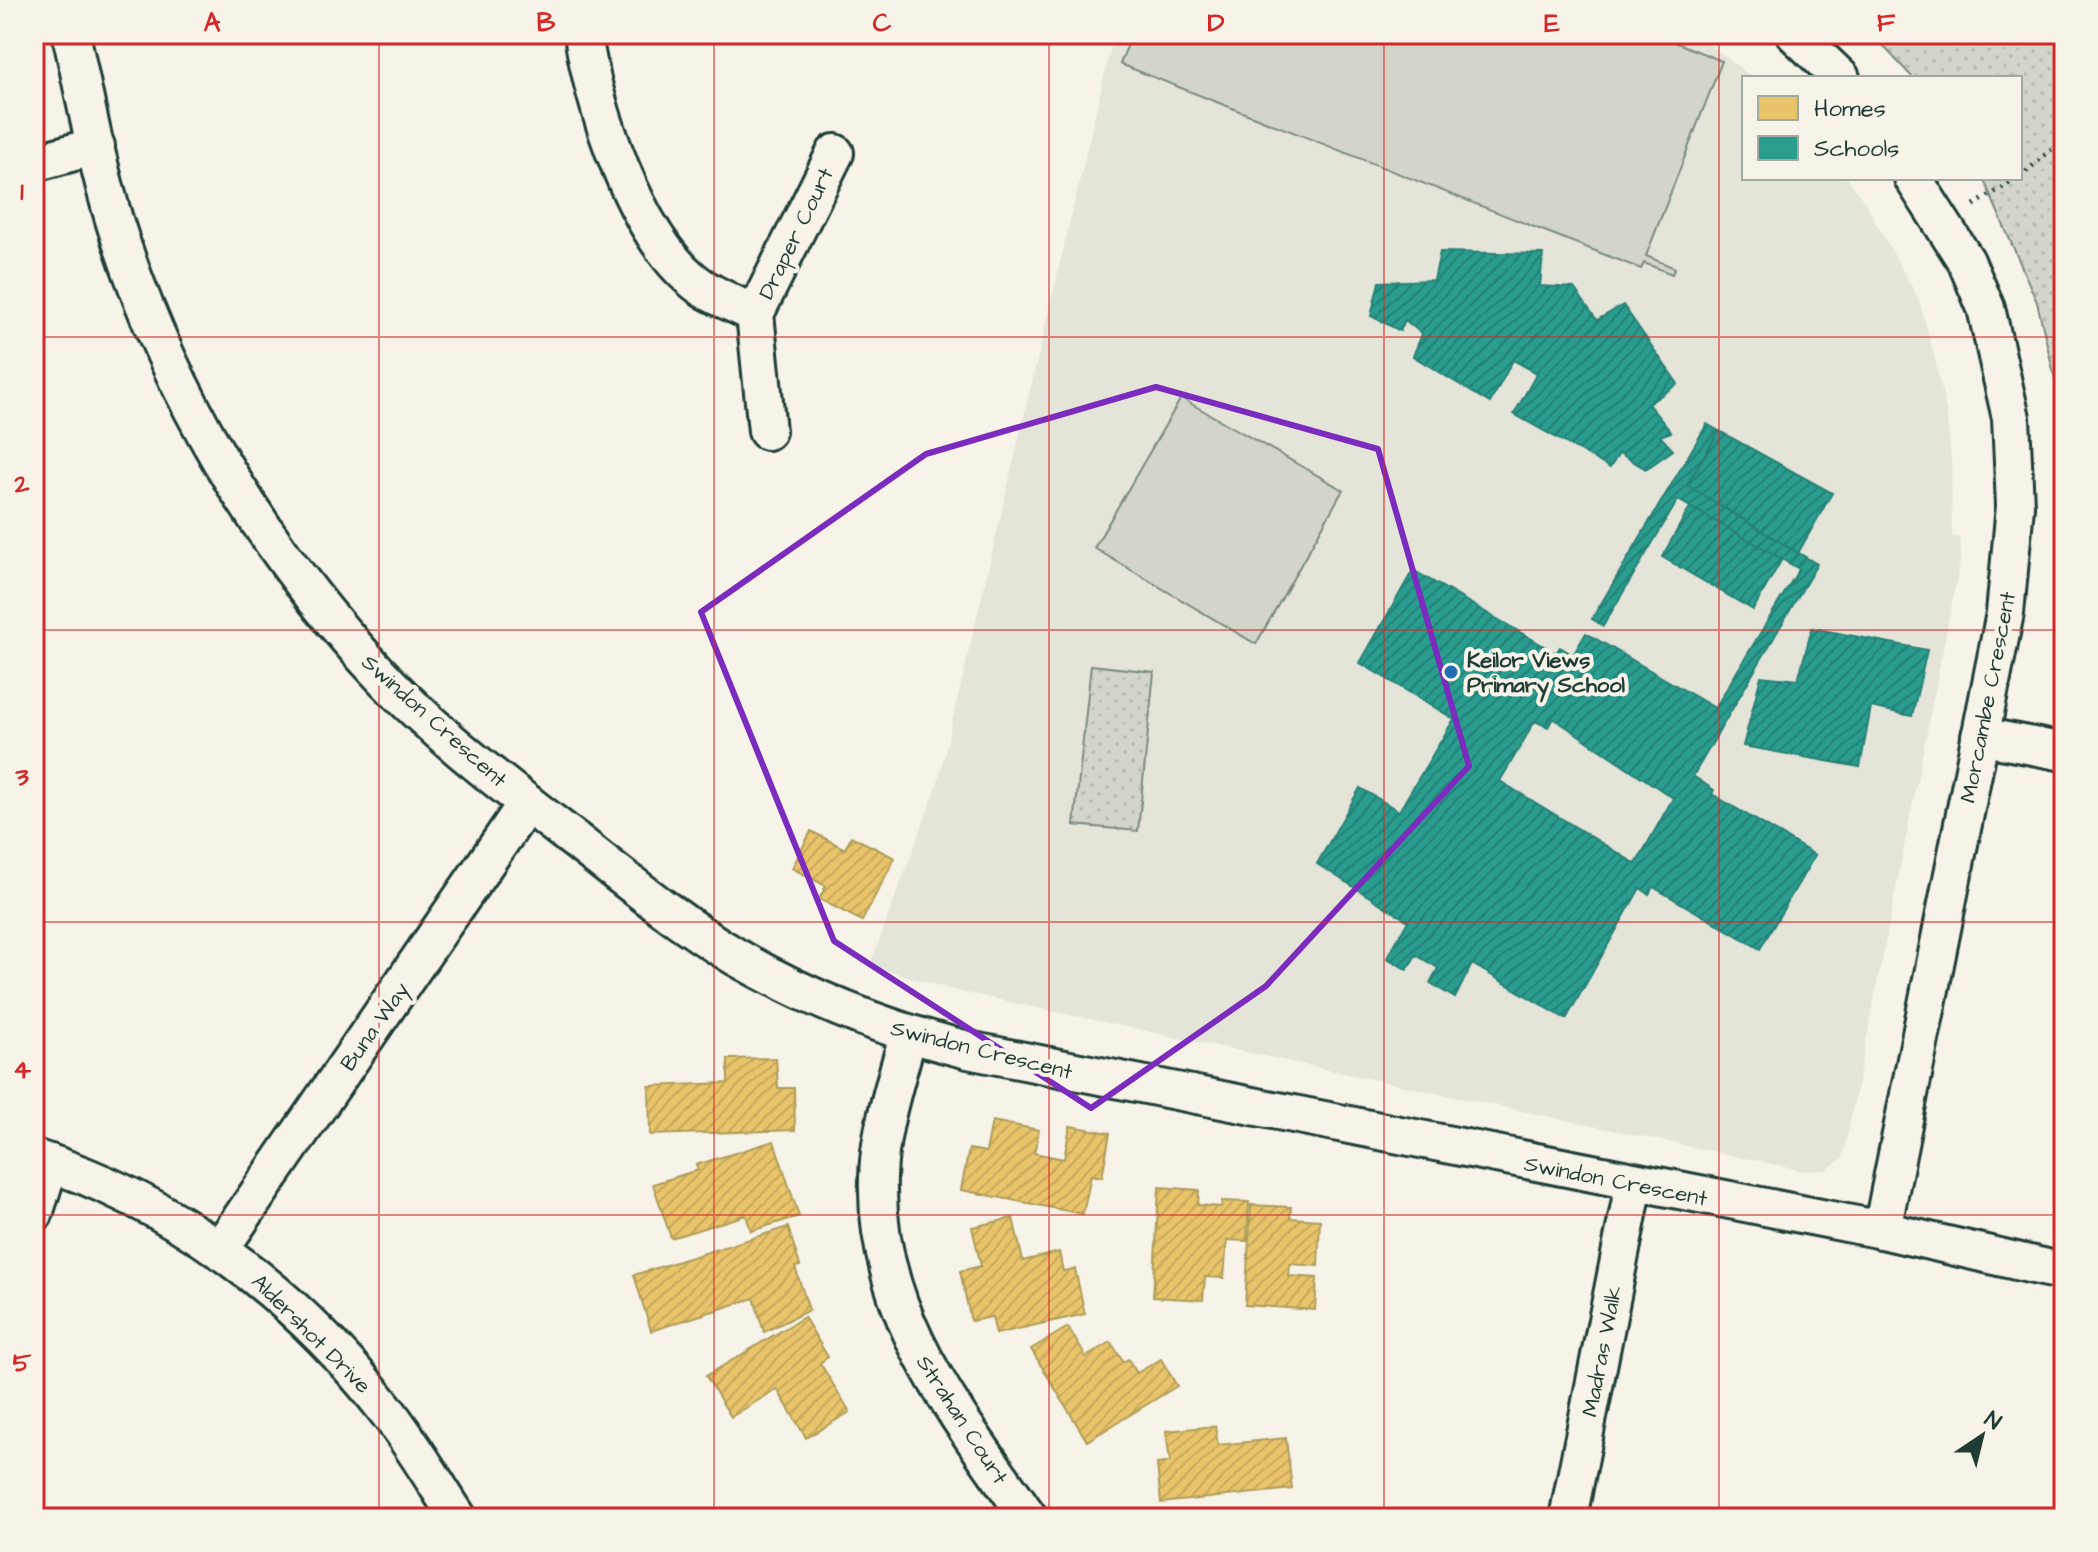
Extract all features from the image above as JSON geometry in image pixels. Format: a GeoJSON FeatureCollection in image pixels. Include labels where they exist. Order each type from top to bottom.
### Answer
{"type":"FeatureCollection","features":[{"type":"Feature","properties":{"kind":"street","name":"Swindon Crescent"},"geometry":{"type":"LineString","coordinates":[[71,34],[115,222],[178,380],[219,459],[271,542],[324,612],[380,674],[444,734],[660,906],[736,957],[811,996],[908,1035],[968,1050],[1634,1184],[1882,1230],[2064,1272]]}},
{"type":"Feature","properties":{"kind":"street","name":"Draper Court"},"geometry":{"type":"LineString","coordinates":[[583,34],[606,132],[637,200],[669,256],[696,283],[755,314]]}},
{"type":"Feature","properties":{"kind":"street"},"geometry":{"type":"LineString","coordinates":[[1795,34],[1839,76]]}},
{"type":"Feature","properties":{"kind":"street"},"geometry":{"type":"LineString","coordinates":[[34,163],[96,146]]}},
{"type":"Feature","properties":{"kind":"street","name":"Draper Court"},"geometry":{"type":"LineString","coordinates":[[767,431],[755,314],[835,153]]}},
{"type":"Feature","properties":{"kind":"street","name":"Morcambe Crescent"},"geometry":{"type":"LineString","coordinates":[[1882,1230],[2010,577],[2015,506],[2007,394],[1986,308],[1966,261],[1914,180]]}},
{"type":"Feature","properties":{"kind":"street"},"geometry":{"type":"LineString","coordinates":[[1980,736],[2064,752]]}},
{"type":"Feature","properties":{"kind":"street","name":"Buna Way"},"geometry":{"type":"LineString","coordinates":[[220,1249],[527,803]]}},
{"type":"Feature","properties":{"kind":"street","name":"Strahan Court"},"geometry":{"type":"LineString","coordinates":[[908,1035],[884,1124],[878,1177],[879,1223],[890,1277],[910,1334],[931,1376],[1029,1518]]}},
{"type":"Feature","properties":{"kind":"street"},"geometry":{"type":"LineString","coordinates":[[34,1214],[42,1160]]}},
{"type":"Feature","properties":{"kind":"street","name":"Aldershot Drive"},"geometry":{"type":"LineString","coordinates":[[42,1160],[136,1201],[220,1249],[280,1295],[336,1351],[384,1408],[458,1518]]}},
{"type":"Feature","properties":{"kind":"street","name":"Madras Walk"},"geometry":{"type":"LineString","coordinates":[[1568,1518],[1634,1184]]}},
{"type":"Feature","properties":{"kind":"path"},"geometry":{"type":"LineString","coordinates":[[2022,174],[2064,138]]}},
{"type":"Feature","properties":{"kind":"path"},"geometry":{"type":"LineString","coordinates":[[1942,224],[2014,180]]}},
{"type":"Feature","properties":{"kind":"highlighted area"},"geometry":{"type":"Polygon","coordinates":[[[1156,387],[1378,449],[1469,766],[1266,986],[1091,1108],[834,941],[701,612],[926,454],[1156,387]]]}},
{"type":"Feature","properties":{"kind":"shaded area","name":"Keilor Views Primary School"},"geometry":{"type":"Polygon","coordinates":[[[1114,34],[1696,34],[1750,76],[1742,76],[1742,180],[1849,180],[1865,203],[1919,300],[1935,359],[1946,410],[1951,457],[1952,537],[1960,538],[1961,557],[1843,1158],[1826,1170],[1805,1171],[953,990],[870,965],[937,786],[1114,34]]]}},
{"type":"Feature","properties":{"kind":"shaded area"},"geometry":{"type":"Polygon","coordinates":[[[1132,34],[1655,34],[1722,61],[1646,256],[1675,268],[1672,274],[1644,263],[1641,269],[1120,64],[1132,34]]]}},
{"type":"Feature","properties":{"kind":"shaded area"},"geometry":{"type":"Polygon","coordinates":[[[2064,34],[2064,417],[2037,302],[1984,180],[2022,180],[2022,76],[1911,76],[1874,36],[2064,34]]]}},
{"type":"Feature","properties":{"kind":"shaded area"},"geometry":{"type":"Polygon","coordinates":[[[1181,398],[1343,490],[1256,644],[1094,548],[1181,398]]]}},
{"type":"Feature","properties":{"kind":"shaded area"},"geometry":{"type":"Polygon","coordinates":[[[1091,665],[1154,672],[1138,831],[1074,825],[1091,665]]]}},
{"type":"Feature","properties":{"kind":"building: Homes"},"geometry":{"type":"Polygon","coordinates":[[[811,831],[845,849],[851,836],[895,858],[862,921],[819,899],[826,886],[792,868],[811,831]]]}},
{"type":"Feature","properties":{"kind":"building: Homes"},"geometry":{"type":"Polygon","coordinates":[[[776,1058],[778,1088],[794,1088],[795,1130],[650,1135],[649,1086],[728,1083],[728,1059],[776,1058]]]}},
{"type":"Feature","properties":{"kind":"building: Homes"},"geometry":{"type":"Polygon","coordinates":[[[992,1121],[1039,1130],[1034,1153],[1064,1159],[1070,1126],[1110,1133],[1102,1177],[1091,1175],[1083,1214],[961,1190],[969,1149],[986,1152],[992,1121]]]}},
{"type":"Feature","properties":{"kind":"building: Homes"},"geometry":{"type":"Polygon","coordinates":[[[774,1141],[799,1216],[751,1231],[746,1215],[671,1238],[653,1184],[698,1170],[696,1165],[774,1141]]]}},
{"type":"Feature","properties":{"kind":"building: Homes"},"geometry":{"type":"Polygon","coordinates":[[[1159,1187],[1199,1190],[1198,1205],[1221,1207],[1222,1201],[1249,1202],[1247,1241],[1227,1240],[1224,1278],[1205,1277],[1203,1300],[1153,1297],[1159,1187]]]}},
{"type":"Feature","properties":{"kind":"building: Homes"},"geometry":{"type":"Polygon","coordinates":[[[1251,1205],[1291,1207],[1290,1218],[1320,1220],[1318,1266],[1290,1264],[1289,1276],[1317,1278],[1315,1310],[1245,1305],[1251,1205]]]}},
{"type":"Feature","properties":{"kind":"building: Homes"},"geometry":{"type":"Polygon","coordinates":[[[1013,1218],[1023,1261],[1059,1252],[1063,1271],[1075,1269],[1085,1314],[996,1334],[992,1317],[971,1321],[960,1271],[981,1266],[972,1227],[1013,1218]]]}},
{"type":"Feature","properties":{"kind":"building: Homes"},"geometry":{"type":"Polygon","coordinates":[[[788,1227],[800,1266],[795,1267],[809,1310],[764,1332],[754,1298],[651,1331],[634,1275],[788,1227]]]}},
{"type":"Feature","properties":{"kind":"building: Homes"},"geometry":{"type":"Polygon","coordinates":[[[804,1317],[828,1357],[820,1363],[850,1412],[806,1438],[777,1389],[731,1417],[706,1376],[804,1317]]]}},
{"type":"Feature","properties":{"kind":"building: Homes"},"geometry":{"type":"Polygon","coordinates":[[[1068,1327],[1086,1357],[1111,1342],[1123,1362],[1128,1359],[1137,1373],[1161,1359],[1177,1386],[1087,1441],[1031,1349],[1068,1327]]]}},
{"type":"Feature","properties":{"kind":"building: Homes"},"geometry":{"type":"Polygon","coordinates":[[[1215,1426],[1218,1445],[1286,1438],[1292,1489],[1161,1503],[1157,1464],[1170,1462],[1166,1431],[1215,1426]]]}},
{"type":"Feature","properties":{"kind":"building: Schools"},"geometry":{"type":"Polygon","coordinates":[[[1440,252],[1543,254],[1540,286],[1574,288],[1597,320],[1623,305],[1678,384],[1648,404],[1671,432],[1660,436],[1673,450],[1646,469],[1619,453],[1610,468],[1514,414],[1537,373],[1513,360],[1490,403],[1413,356],[1422,334],[1405,320],[1400,331],[1371,316],[1379,282],[1434,280],[1440,252]]]}},
{"type":"Feature","properties":{"kind":"building: Schools"},"geometry":{"type":"Polygon","coordinates":[[[1707,424],[1719,431],[1687,485],[1817,564],[1693,776],[1714,790],[1712,794],[1815,855],[1760,949],[1653,887],[1649,894],[1640,888],[1566,1019],[1472,964],[1455,998],[1430,983],[1438,968],[1416,955],[1407,970],[1387,958],[1408,921],[1317,864],[1360,788],[1399,811],[1454,719],[1360,663],[1413,570],[1556,653],[1560,647],[1573,655],[1586,633],[1715,708],[1799,569],[1678,500],[1603,626],[1592,619],[1707,424]],[[1553,718],[1548,727],[1535,721],[1500,781],[1636,864],[1673,798],[1553,718]]]}},
{"type":"Feature","properties":{"kind":"building: Schools"},"geometry":{"type":"Polygon","coordinates":[[[1719,431],[1832,493],[1798,553],[1687,485],[1719,431]]]}},
{"type":"Feature","properties":{"kind":"building: Schools"},"geometry":{"type":"Polygon","coordinates":[[[1690,507],[1782,559],[1753,610],[1662,557],[1690,507]]]}},
{"type":"Feature","properties":{"kind":"building: Schools"},"geometry":{"type":"Polygon","coordinates":[[[1812,628],[1927,650],[1912,716],[1871,707],[1860,767],[1743,746],[1761,676],[1798,680],[1812,628]]]}},
{"type":"Feature","properties":{"kind":"place","name":"Keilor Views Primary School"},"geometry":{"type":"Point","coordinates":[1451,672]}}]}
